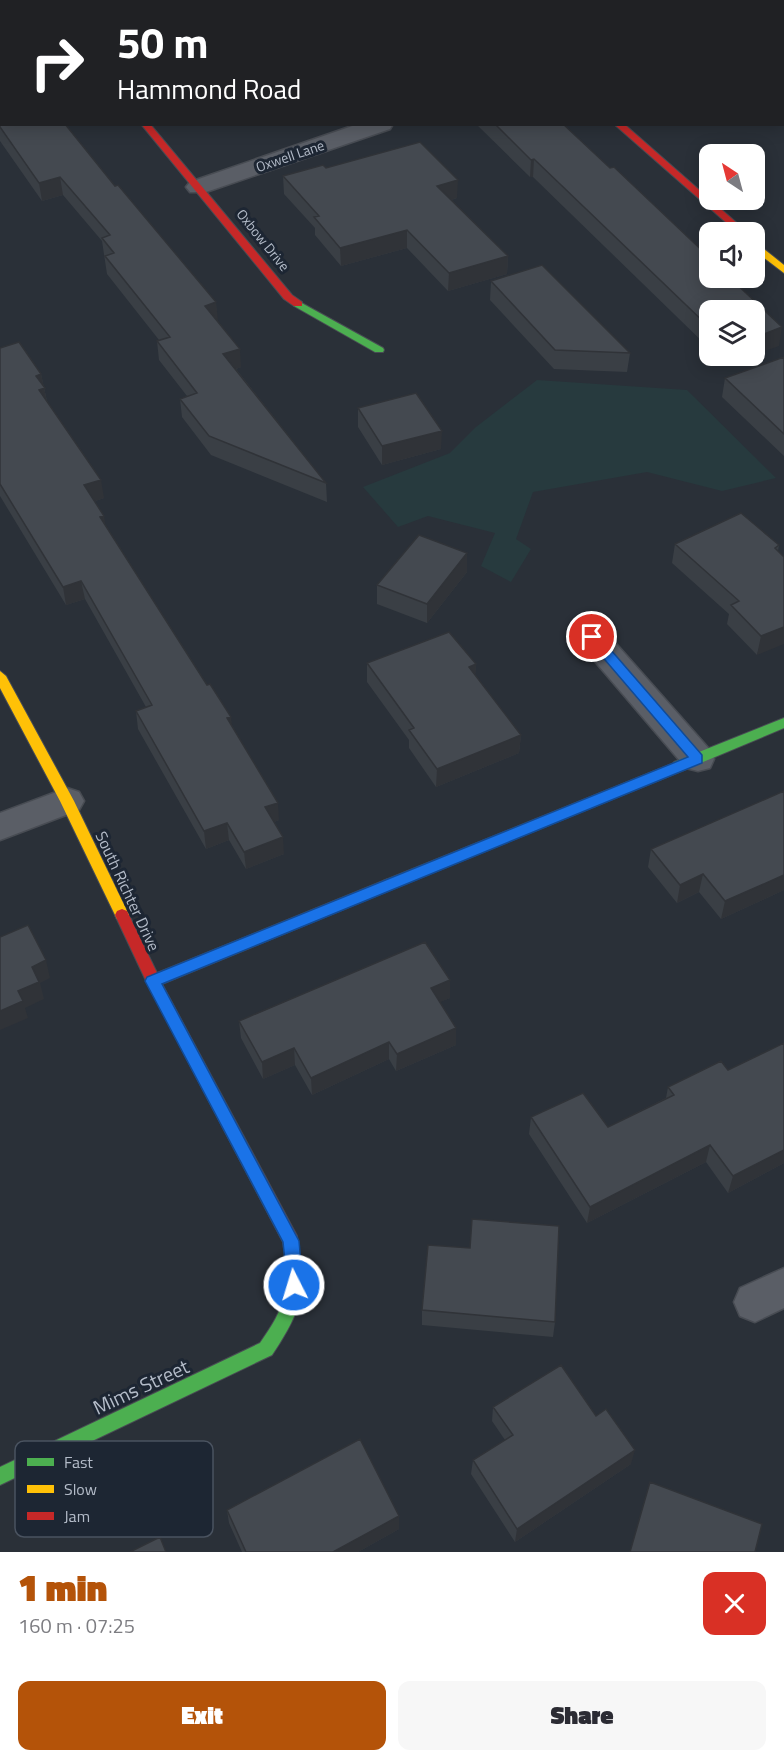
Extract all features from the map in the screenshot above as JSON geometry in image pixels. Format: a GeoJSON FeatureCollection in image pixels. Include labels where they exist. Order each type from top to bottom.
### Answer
{"type":"FeatureCollection","features":[{"type":"Feature","properties":{"kind":"street","name":"Oxbow Drive"},"geometry":{"type":"LineString","coordinates":[[147,126],[288,297],[316,316],[379,350]]}},
{"type":"Feature","properties":{"kind":"street","name":"Oxwell Lane"},"geometry":{"type":"LineString","coordinates":[[198,187],[376,126]]}},
{"type":"Feature","properties":{"kind":"street"},"geometry":{"type":"LineString","coordinates":[[620,126],[730,222]]}},
{"type":"Feature","properties":{"kind":"street"},"geometry":{"type":"LineString","coordinates":[[765,254],[784,270]]}},
{"type":"Feature","properties":{"kind":"street"},"geometry":{"type":"LineString","coordinates":[[592,637],[698,759]]}},
{"type":"Feature","properties":{"kind":"street","name":"South Richter Drive"},"geometry":{"type":"LineString","coordinates":[[0,676],[67,801],[153,981],[291,1241],[294,1285],[288,1318]]}},
{"type":"Feature","properties":{"kind":"street"},"geometry":{"type":"LineString","coordinates":[[153,981],[784,723]]}},
{"type":"Feature","properties":{"kind":"street"},"geometry":{"type":"LineString","coordinates":[[0,827],[67,801]]}},
{"type":"Feature","properties":{"kind":"street","name":"Mims Street"},"geometry":{"type":"LineString","coordinates":[[73,1441],[266,1349],[288,1318]]}},
{"type":"Feature","properties":{"kind":"street","name":"Mims Street"},"geometry":{"type":"LineString","coordinates":[[0,1476],[15,1469]]}},
{"type":"Feature","properties":{"kind":"green space"},"geometry":{"type":"Polygon","coordinates":[[[537,380],[687,390],[776,478],[722,491],[647,472],[533,492],[516,539],[531,549],[511,582],[481,566],[495,533],[428,516],[398,527],[363,487],[450,453],[476,427],[537,380]]]}},
{"type":"Feature","properties":{"kind":"building"},"geometry":{"type":"Polygon","coordinates":[[[67,126],[115,186],[118,185],[216,302],[205,306],[240,349],[223,354],[326,483],[209,436],[180,399],[197,393],[157,341],[170,337],[105,256],[114,253],[102,238],[110,235],[60,177],[39,183],[0,127],[67,126]]]}},
{"type":"Feature","properties":{"kind":"building"},"geometry":{"type":"Polygon","coordinates":[[[497,126],[565,126],[610,168],[614,167],[699,248],[699,288],[741,288],[753,300],[699,300],[699,317],[534,159],[531,160],[497,126]]]}},
{"type":"Feature","properties":{"kind":"building"},"geometry":{"type":"Polygon","coordinates":[[[420,142],[458,180],[437,186],[508,256],[449,273],[407,230],[340,248],[314,217],[319,216],[283,176],[323,165],[326,168],[420,142]]]}},
{"type":"Feature","properties":{"kind":"building"},"geometry":{"type":"Polygon","coordinates":[[[542,265],[630,353],[555,350],[491,281],[542,265]]]}},
{"type":"Feature","properties":{"kind":"building"},"geometry":{"type":"Polygon","coordinates":[[[765,311],[782,327],[765,334],[765,311]]]}},
{"type":"Feature","properties":{"kind":"building"},"geometry":{"type":"Polygon","coordinates":[[[19,342],[41,374],[36,376],[45,388],[39,390],[101,480],[84,485],[104,516],[100,517],[207,685],[210,684],[231,717],[227,718],[278,803],[265,807],[283,837],[244,852],[227,823],[204,831],[136,711],[152,705],[81,581],[63,587],[0,484],[0,348],[19,342]]]}},
{"type":"Feature","properties":{"kind":"building"},"geometry":{"type":"Polygon","coordinates":[[[784,357],[784,434],[725,378],[759,366],[765,366],[765,364],[784,357]]]}},
{"type":"Feature","properties":{"kind":"building"},"geometry":{"type":"Polygon","coordinates":[[[416,393],[442,431],[382,446],[358,408],[416,393]]]}},
{"type":"Feature","properties":{"kind":"building"},"geometry":{"type":"Polygon","coordinates":[[[741,513],[779,545],[775,548],[784,557],[784,627],[761,636],[731,605],[739,601],[675,544],[741,513]]]}},
{"type":"Feature","properties":{"kind":"building"},"geometry":{"type":"Polygon","coordinates":[[[419,535],[467,553],[427,604],[377,585],[419,535]]]}},
{"type":"Feature","properties":{"kind":"building"},"geometry":{"type":"Polygon","coordinates":[[[449,632],[476,664],[469,667],[521,735],[437,769],[409,730],[414,728],[367,663],[449,632]]]}},
{"type":"Feature","properties":{"kind":"building"},"geometry":{"type":"Polygon","coordinates":[[[784,791],[784,875],[725,901],[703,874],[680,885],[651,849],[784,791]]]}},
{"type":"Feature","properties":{"kind":"building"},"geometry":{"type":"Polygon","coordinates":[[[28,925],[46,960],[32,967],[39,982],[18,991],[23,1001],[0,1011],[0,937],[28,925]]]}},
{"type":"Feature","properties":{"kind":"building"},"geometry":{"type":"Polygon","coordinates":[[[425,942],[450,980],[431,988],[456,1028],[397,1054],[389,1042],[311,1078],[294,1048],[262,1062],[239,1021],[425,942]]]}},
{"type":"Feature","properties":{"kind":"building"},"geometry":{"type":"Polygon","coordinates":[[[784,1043],[784,1150],[733,1176],[710,1145],[590,1207],[531,1117],[583,1093],[608,1127],[674,1095],[668,1087],[721,1061],[728,1070],[784,1043]]]}},
{"type":"Feature","properties":{"kind":"building"},"geometry":{"type":"Polygon","coordinates":[[[472,1219],[559,1226],[555,1322],[422,1310],[428,1245],[470,1248],[472,1219]]]}},
{"type":"Feature","properties":{"kind":"building"},"geometry":{"type":"Polygon","coordinates":[[[561,1365],[596,1416],[606,1409],[635,1450],[517,1529],[473,1460],[513,1435],[493,1407],[561,1365]]]}},
{"type":"Feature","properties":{"kind":"building"},"geometry":{"type":"Polygon","coordinates":[[[360,1439],[399,1516],[333,1552],[246,1552],[227,1510],[360,1439]]]}},
{"type":"Feature","properties":{"kind":"building"},"geometry":{"type":"Polygon","coordinates":[[[650,1482],[762,1524],[755,1552],[630,1552],[650,1482]]]}},
{"type":"Feature","properties":{"kind":"building"},"geometry":{"type":"Polygon","coordinates":[[[160,1537],[166,1552],[130,1552],[160,1537]]]}},
{"type":"Feature","properties":{"kind":"traffic: fast"},"geometry":{"type":"LineString","coordinates":[[298,304],[379,350]]}},
{"type":"Feature","properties":{"kind":"traffic: fast"},"geometry":{"type":"LineString","coordinates":[[679,766],[784,723]]}},
{"type":"Feature","properties":{"kind":"traffic: fast"},"geometry":{"type":"LineString","coordinates":[[73,1441],[266,1349],[289,1310],[293,1290],[293,1264]]}},
{"type":"Feature","properties":{"kind":"traffic: fast"},"geometry":{"type":"LineString","coordinates":[[0,1476],[15,1469]]}},
{"type":"Feature","properties":{"kind":"traffic: slow"},"geometry":{"type":"LineString","coordinates":[[765,254],[784,270]]}},
{"type":"Feature","properties":{"kind":"traffic: slow"},"geometry":{"type":"LineString","coordinates":[[0,676],[67,801],[122,915]]}},
{"type":"Feature","properties":{"kind":"traffic: slow"},"geometry":{"type":"LineString","coordinates":[[388,885],[679,766]]}},
{"type":"Feature","properties":{"kind":"traffic: jam"},"geometry":{"type":"LineString","coordinates":[[147,126],[288,297],[298,304]]}},
{"type":"Feature","properties":{"kind":"traffic: jam"},"geometry":{"type":"LineString","coordinates":[[620,126],[731,222]]}},
{"type":"Feature","properties":{"kind":"traffic: jam"},"geometry":{"type":"LineString","coordinates":[[153,981],[388,885]]}},
{"type":"Feature","properties":{"kind":"traffic: jam"},"geometry":{"type":"LineString","coordinates":[[122,915],[153,981],[291,1241],[293,1264]]}},
{"type":"Feature","properties":{"kind":"route"},"geometry":{"type":"LineString","coordinates":[[294,1285],[291,1241],[153,981],[698,759],[592,637]]}}]}
